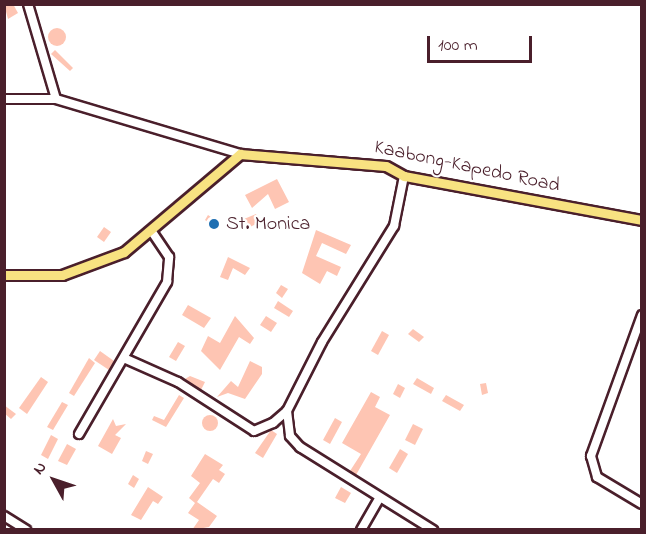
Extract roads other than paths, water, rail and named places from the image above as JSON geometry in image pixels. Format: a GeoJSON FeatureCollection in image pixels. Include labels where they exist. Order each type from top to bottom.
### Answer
{"type":"FeatureCollection","features":[{"type":"Feature","properties":{"kind":"main road","name":"Kaabong-Kapedo Road"},"geometry":{"type":"LineString","coordinates":[[240,154],[386,166],[404,176],[642,220]]}},
{"type":"Feature","properties":{"kind":"main road"},"geometry":{"type":"LineString","coordinates":[[4,275],[62,275],[94,267],[151,230],[240,154]]}},
{"type":"Feature","properties":{"kind":"street"},"geometry":{"type":"LineString","coordinates":[[28,4],[56,99]]}},
{"type":"Feature","properties":{"kind":"street","name":"Kaabong-Kapedo Road"},"geometry":{"type":"LineString","coordinates":[[6,102],[56,99],[240,154]]}},
{"type":"Feature","properties":{"kind":"street"},"geometry":{"type":"LineString","coordinates":[[126,359],[178,382],[254,431],[287,411],[316,351],[394,226],[404,176]]}},
{"type":"Feature","properties":{"kind":"street"},"geometry":{"type":"LineString","coordinates":[[79,434],[126,359],[169,276],[169,257],[151,230]]}},
{"type":"Feature","properties":{"kind":"street"},"geometry":{"type":"LineString","coordinates":[[642,315],[591,456],[597,477],[642,504]]}},
{"type":"Feature","properties":{"kind":"street"},"geometry":{"type":"LineString","coordinates":[[287,411],[291,436],[300,447],[379,499],[433,530]]}},
{"type":"Feature","properties":{"kind":"street"},"geometry":{"type":"LineString","coordinates":[[361,530],[379,499]]}},
{"type":"Feature","properties":{"kind":"street"},"geometry":{"type":"LineString","coordinates":[[4,516],[26,530]]}},
{"type":"Feature","properties":{"kind":"place","name":"St. Monica"},"geometry":{"type":"Point","coordinates":[214,224]}}]}
